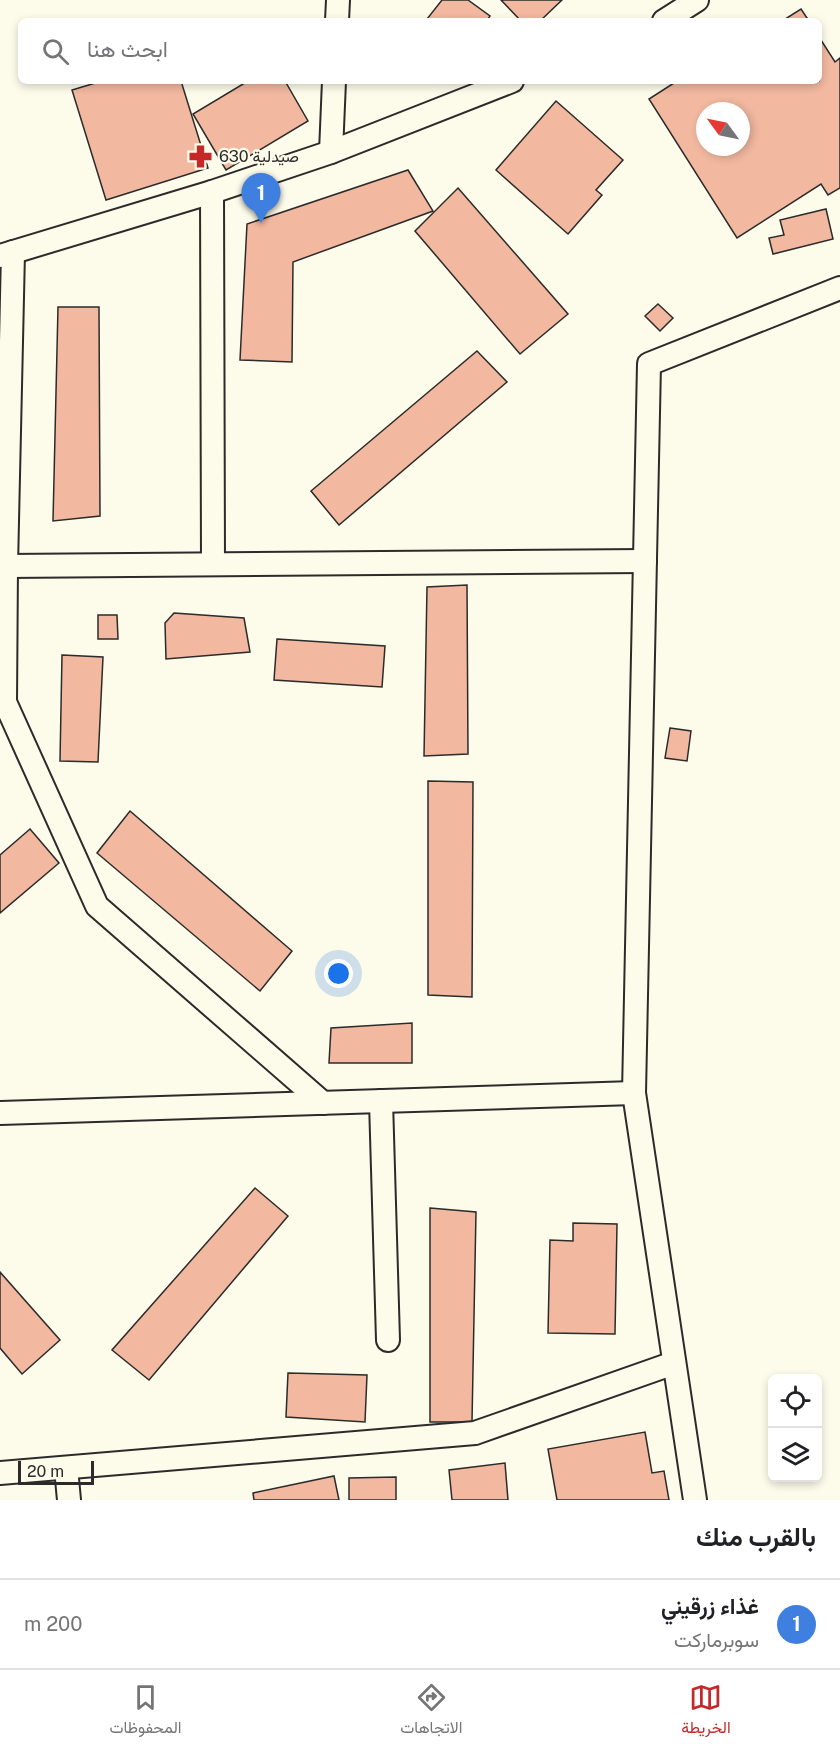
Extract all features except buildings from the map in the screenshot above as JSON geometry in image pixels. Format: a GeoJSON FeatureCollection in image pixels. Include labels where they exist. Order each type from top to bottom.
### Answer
{"type":"FeatureCollection","features":[{"type":"Feature","properties":{"kind":"street"},"geometry":{"type":"LineString","coordinates":[[337,18],[338,0]]}},
{"type":"Feature","properties":{"kind":"street"},"geometry":{"type":"LineString","coordinates":[[669,18],[697,0]]}},
{"type":"Feature","properties":{"kind":"street"},"geometry":{"type":"LineString","coordinates":[[331,152],[334,84]]}},
{"type":"Feature","properties":{"kind":"street"},"geometry":{"type":"LineString","coordinates":[[323,1103],[97,906],[5,702],[7,254],[212,192],[331,152],[504,84]]}},
{"type":"Feature","properties":{"kind":"street"},"geometry":{"type":"LineString","coordinates":[[212,192],[213,564]]}},
{"type":"Feature","properties":{"kind":"street"},"geometry":{"type":"LineString","coordinates":[[695,1500],[634,1093],[649,364],[840,288]]}},
{"type":"Feature","properties":{"kind":"street"},"geometry":{"type":"LineString","coordinates":[[6,566],[645,561]]}},
{"type":"Feature","properties":{"kind":"street"},"geometry":{"type":"LineString","coordinates":[[0,1113],[634,1093]]}},
{"type":"Feature","properties":{"kind":"street"},"geometry":{"type":"LineString","coordinates":[[381,1101],[388,1340]]}},
{"type":"Feature","properties":{"kind":"street"},"geometry":{"type":"LineString","coordinates":[[0,1473],[475,1433],[674,1363]]}},
{"type":"Feature","properties":{"kind":"street"},"geometry":{"type":"LineString","coordinates":[[66,1468],[69,1500]]}},
{"type":"Feature","properties":{"kind":"place","name":"صيدلية 630"},"geometry":{"type":"Point","coordinates":[201,156]}},
{"type":"Feature","properties":{"kind":"place","name":"غذاء زرقيني"},"geometry":{"type":"Point","coordinates":[261,223]}}]}
